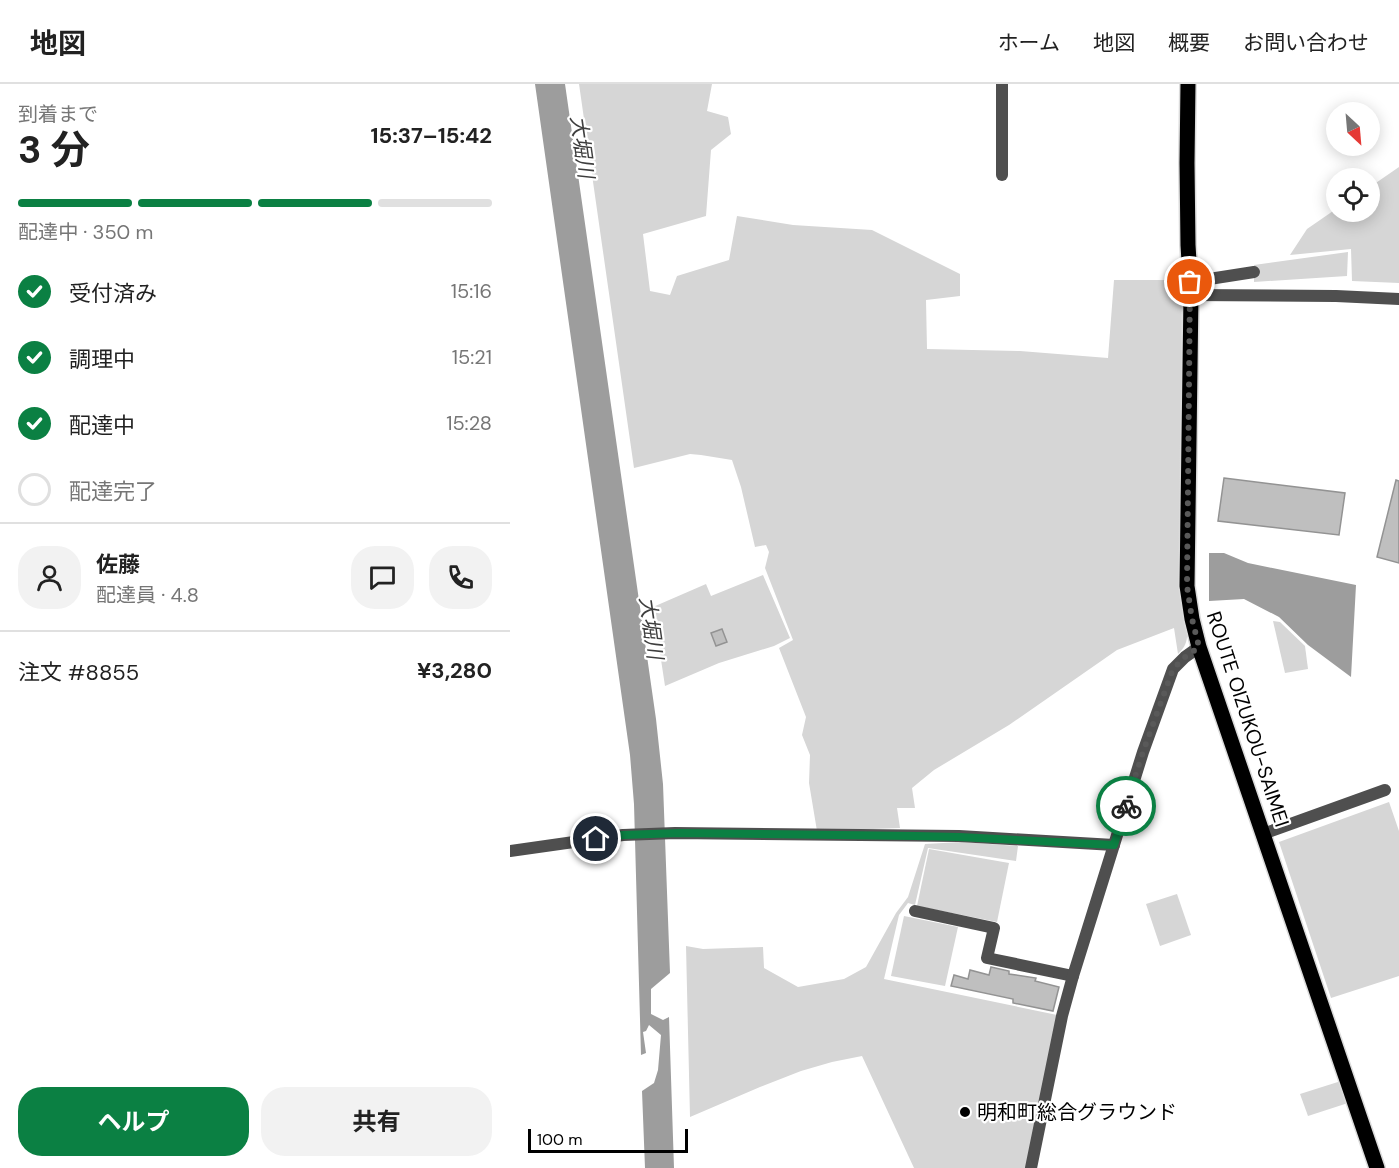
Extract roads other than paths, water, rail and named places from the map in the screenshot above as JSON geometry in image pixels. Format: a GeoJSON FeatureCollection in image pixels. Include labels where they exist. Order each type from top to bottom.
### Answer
{"type":"FeatureCollection","features":[{"type":"Feature","properties":{"kind":"main road","name":"ROUTE OIZUKOU-SAIMEI"},"geometry":{"type":"LineString","coordinates":[[1188,84],[1190,288],[1187,586],[1192,619],[1199,647],[1377,1168]]}},
{"type":"Feature","properties":{"kind":"street"},"geometry":{"type":"LineString","coordinates":[[1002,84],[1002,175]]}},
{"type":"Feature","properties":{"kind":"street"},"geometry":{"type":"LineString","coordinates":[[1190,288],[1254,272]]}},
{"type":"Feature","properties":{"kind":"street"},"geometry":{"type":"LineString","coordinates":[[1190,288],[1399,299]]}},
{"type":"Feature","properties":{"kind":"street"},"geometry":{"type":"LineString","coordinates":[[1031,1168],[1062,1016],[1143,752],[1173,669],[1199,647]]}},
{"type":"Feature","properties":{"kind":"street"},"geometry":{"type":"LineString","coordinates":[[1263,834],[1385,790]]}},
{"type":"Feature","properties":{"kind":"street"},"geometry":{"type":"LineString","coordinates":[[510,851],[623,835],[675,833],[959,837],[1114,845]]}},
{"type":"Feature","properties":{"kind":"street"},"geometry":{"type":"LineString","coordinates":[[915,911],[994,928],[987,958],[1073,976]]}},
{"type":"Feature","properties":{"kind":"place","name":"明和町総合グラウンド"},"geometry":{"type":"Point","coordinates":[965,1112]}},
{"type":"Feature","properties":{"kind":"water label","name":"大堀川"},"geometry":{"type":"Point","coordinates":[582,147]}},
{"type":"Feature","properties":{"kind":"water label","name":"大堀川"},"geometry":{"type":"Point","coordinates":[651,628]}}]}
